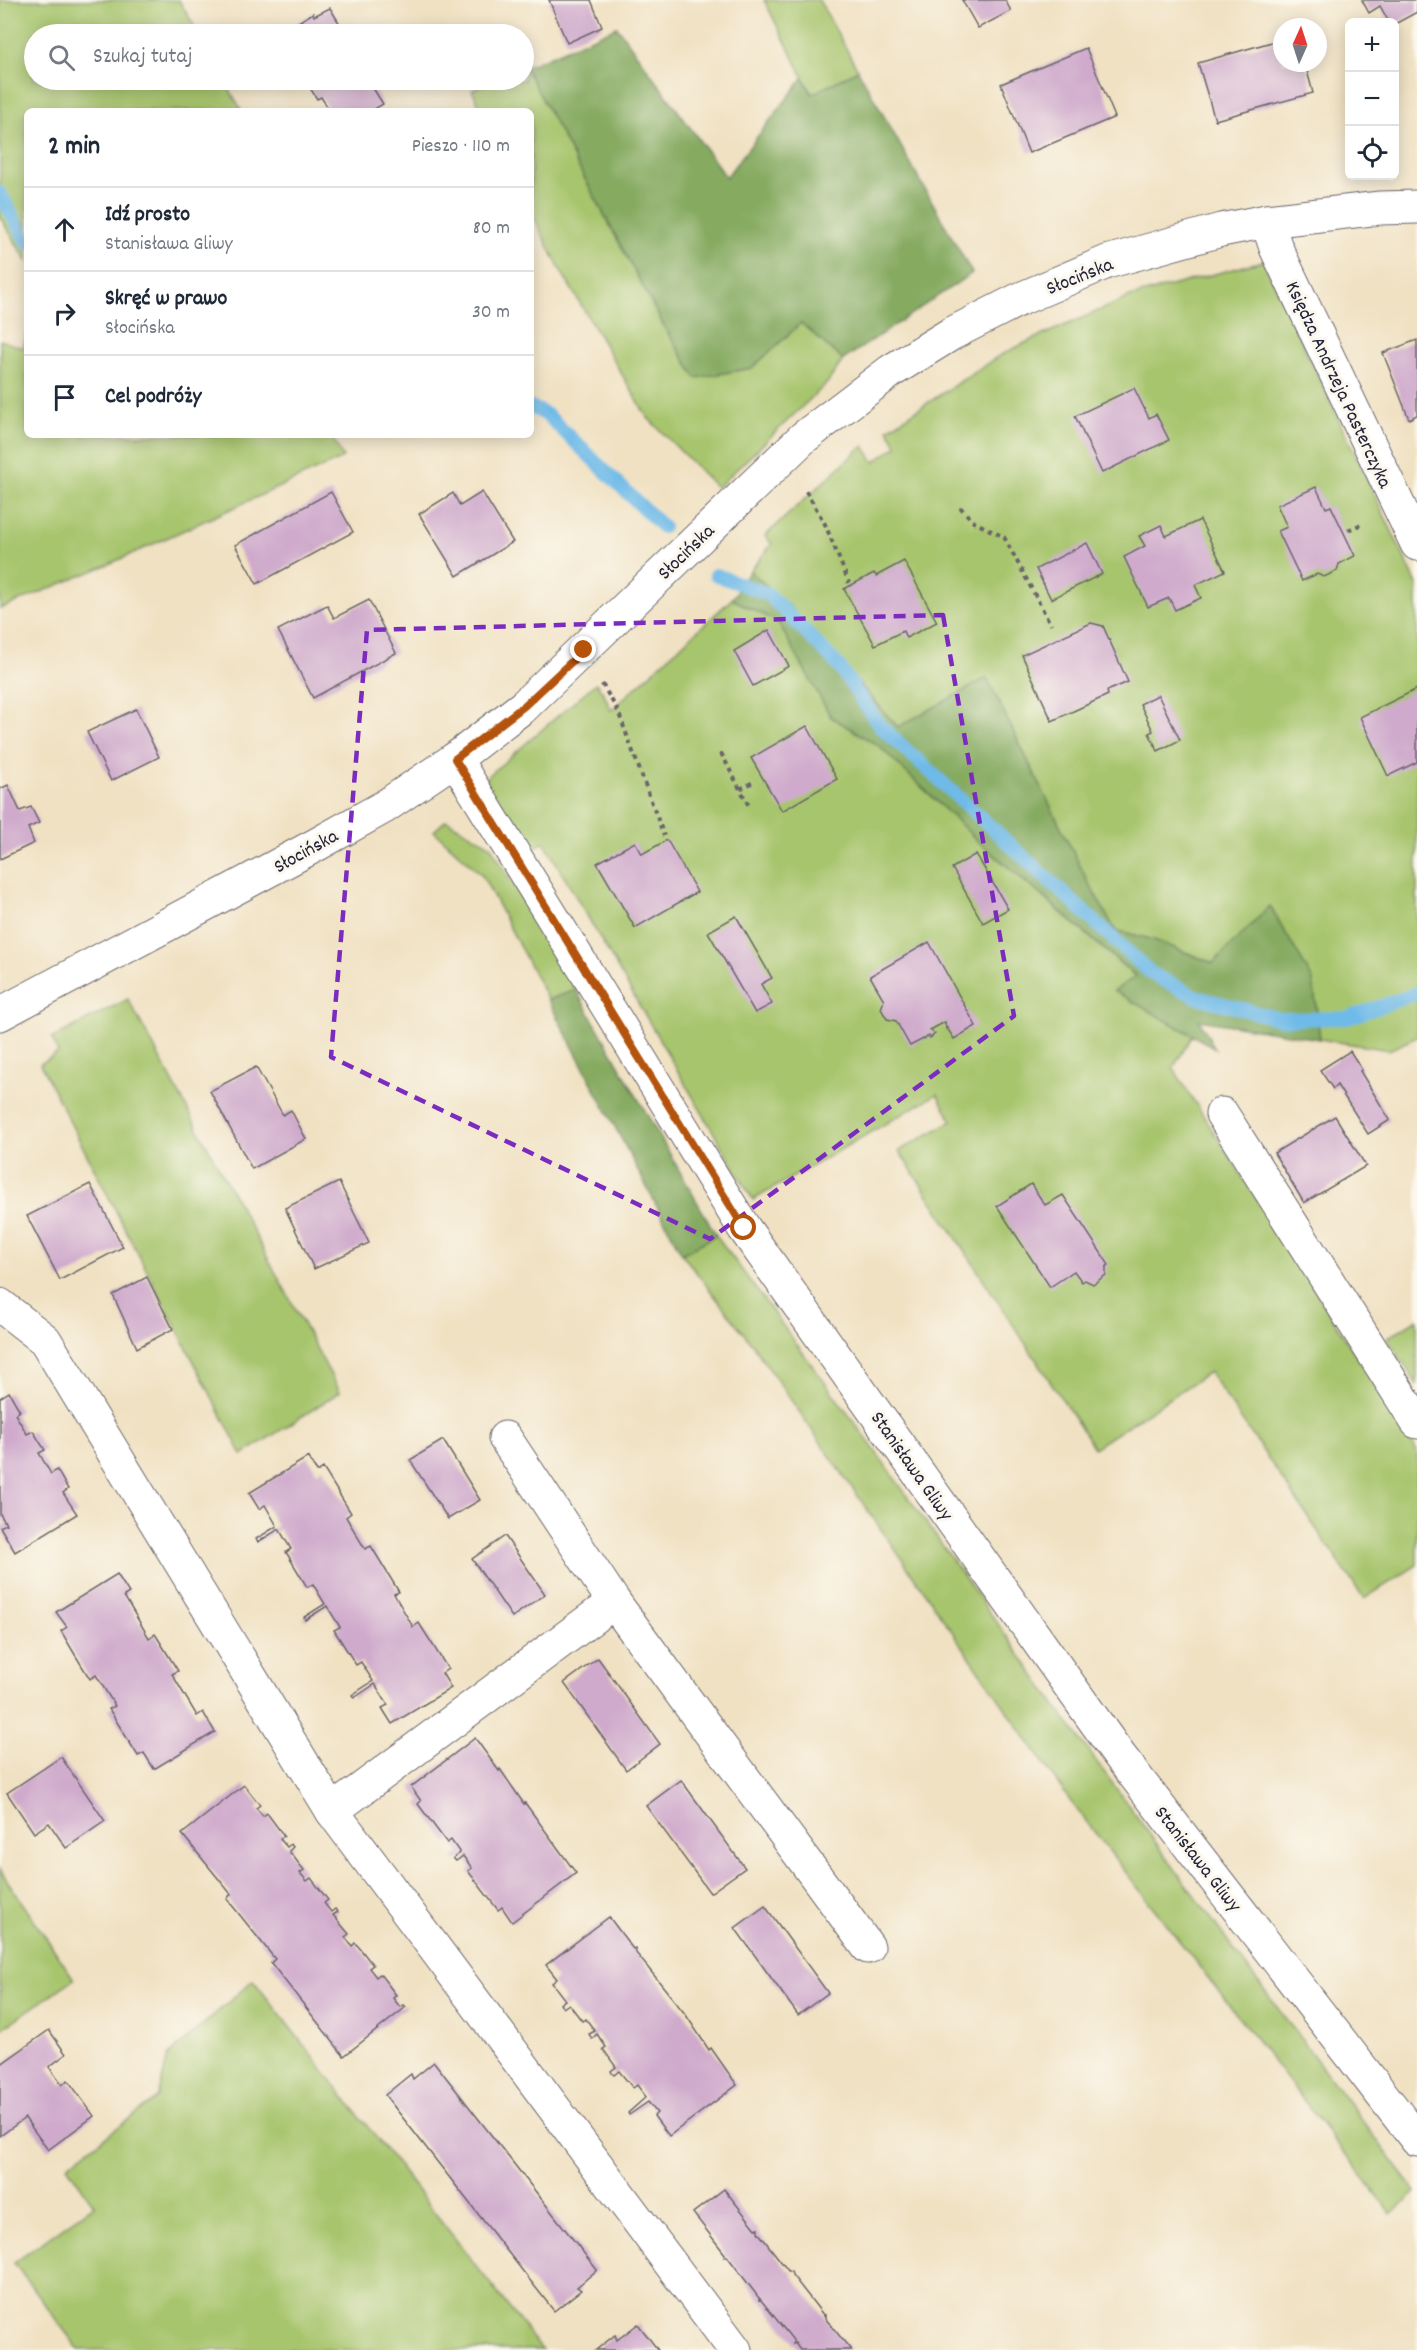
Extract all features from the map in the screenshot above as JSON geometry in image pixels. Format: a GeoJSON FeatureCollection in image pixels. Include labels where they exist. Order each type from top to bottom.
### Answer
{"type":"FeatureCollection","features":[{"type":"Feature","properties":{"kind":"street","name":"Słocińska"},"geometry":{"type":"LineString","coordinates":[[0,1014],[316,846],[384,807],[455,759],[524,706],[802,438],[891,371],[951,334],[1018,300],[1107,262],[1221,230],[1267,221],[1380,208],[1417,207]]}},
{"type":"Feature","properties":{"kind":"street","name":"Księdza Andrzeja Pasterczyka"},"geometry":{"type":"LineString","coordinates":[[1267,221],[1276,248],[1417,544]]}},
{"type":"Feature","properties":{"kind":"street","name":"Stanisława Gliwy"},"geometry":{"type":"LineString","coordinates":[[455,759],[744,1228],[1119,1755],[1417,2140]]}},
{"type":"Feature","properties":{"kind":"street"},"geometry":{"type":"LineString","coordinates":[[1222,1114],[1417,1422]]}},
{"type":"Feature","properties":{"kind":"street"},"geometry":{"type":"LineString","coordinates":[[0,1305],[45,1340],[332,1811],[735,2350]]}},
{"type":"Feature","properties":{"kind":"street"},"geometry":{"type":"LineString","coordinates":[[505,1438],[614,1602],[868,1947]]}},
{"type":"Feature","properties":{"kind":"street"},"geometry":{"type":"LineString","coordinates":[[332,1811],[614,1602]]}},
{"type":"Feature","properties":{"kind":"path"},"geometry":{"type":"LineString","coordinates":[[804,488],[825,524],[849,583]]}},
{"type":"Feature","properties":{"kind":"path"},"geometry":{"type":"LineString","coordinates":[[960,507],[974,522],[1004,537],[1051,625]]}},
{"type":"Feature","properties":{"kind":"path"},"geometry":{"type":"LineString","coordinates":[[597,676],[618,711],[664,836]]}},
{"type":"Feature","properties":{"kind":"path"},"geometry":{"type":"LineString","coordinates":[[721,753],[749,806]]}},
{"type":"Feature","properties":{"kind":"path"},"geometry":{"type":"LineString","coordinates":[[740,789],[754,781]]}},
{"type":"Feature","properties":{"kind":"highlighted area"},"geometry":{"type":"Polygon","coordinates":[[[943,615],[1014,1016],[710,1239],[331,1057],[367,630],[943,615]]]}},
{"type":"Feature","properties":{"kind":"green space"},"geometry":{"type":"Polygon","coordinates":[[[0,0],[179,0],[193,24],[24,24],[24,90],[230,90],[240,108],[24,108],[24,256],[0,217],[0,0]]]}},
{"type":"Feature","properties":{"kind":"green space"},"geometry":{"type":"Polygon","coordinates":[[[764,0],[819,0],[858,70],[812,94],[764,0]]]}},
{"type":"Feature","properties":{"kind":"green space"},"geometry":{"type":"Polygon","coordinates":[[[617,27],[726,177],[803,78],[812,94],[858,70],[972,273],[843,360],[801,323],[752,368],[696,378],[665,328],[534,84],[534,63],[617,27]]]}},
{"type":"Feature","properties":{"kind":"green space"},"geometry":{"type":"Polygon","coordinates":[[[534,84],[665,328],[696,378],[752,368],[801,323],[843,360],[828,382],[717,488],[647,417],[558,266],[534,217],[534,108],[481,108],[472,90],[534,90],[534,84]]]}},
{"type":"Feature","properties":{"kind":"green space"},"geometry":{"type":"Polygon","coordinates":[[[1263,261],[1417,584],[1417,1037],[1389,1050],[1320,1039],[1313,980],[1213,963],[1154,940],[1115,930],[1087,880],[987,679],[898,728],[789,606],[750,571],[772,544],[765,536],[857,451],[864,446],[874,462],[897,446],[888,429],[999,356],[1130,297],[1263,261]]]}},
{"type":"Feature","properties":{"kind":"green space"},"geometry":{"type":"Polygon","coordinates":[[[0,340],[23,348],[24,344],[24,438],[333,438],[343,458],[107,565],[0,609],[0,340]]]}},
{"type":"Feature","properties":{"kind":"green space"},"geometry":{"type":"Polygon","coordinates":[[[750,571],[789,606],[898,727],[987,678],[1087,880],[1115,930],[1154,940],[1213,963],[1270,906],[1313,980],[1320,1039],[1199,1020],[1215,1048],[1114,991],[1136,976],[979,842],[879,746],[831,717],[778,622],[732,599],[750,571]]]}},
{"type":"Feature","properties":{"kind":"green space"},"geometry":{"type":"Polygon","coordinates":[[[732,599],[778,622],[831,717],[879,746],[979,842],[1136,977],[1114,991],[1193,1035],[1173,1068],[1417,1451],[1417,1565],[1364,1599],[1209,1372],[1094,1448],[899,1151],[952,1121],[937,1094],[753,1200],[544,842],[532,850],[485,787],[487,777],[596,683],[611,710],[732,599]]]}},
{"type":"Feature","properties":{"kind":"green space"},"geometry":{"type":"Polygon","coordinates":[[[446,820],[490,845],[576,990],[548,1000],[482,875],[434,831],[446,820]]]}},
{"type":"Feature","properties":{"kind":"green space"},"geometry":{"type":"Polygon","coordinates":[[[576,990],[716,1235],[682,1254],[548,1000],[576,990]]]}},
{"type":"Feature","properties":{"kind":"green space"},"geometry":{"type":"Polygon","coordinates":[[[128,999],[340,1392],[242,1455],[40,1064],[58,1053],[52,1038],[128,999]]]}},
{"type":"Feature","properties":{"kind":"green space"},"geometry":{"type":"Polygon","coordinates":[[[716,1235],[871,1445],[1069,1724],[1243,1962],[1416,2192],[1392,2214],[1068,1798],[752,1344],[682,1254],[716,1235]]]}},
{"type":"Feature","properties":{"kind":"green space"},"geometry":{"type":"Polygon","coordinates":[[[1417,1319],[1417,1385],[1387,1338],[1417,1319]]]}},
{"type":"Feature","properties":{"kind":"green space"},"geometry":{"type":"Polygon","coordinates":[[[0,1870],[74,1979],[0,2030],[0,1870]]]}},
{"type":"Feature","properties":{"kind":"green space"},"geometry":{"type":"Polygon","coordinates":[[[253,1980],[542,2350],[79,2350],[14,2263],[94,2205],[67,2166],[158,2097],[168,2056],[253,1980]]]}},
{"type":"Feature","properties":{"kind":"building"},"geometry":{"type":"Polygon","coordinates":[[[549,0],[591,0],[602,27],[567,43],[549,0]]]}},
{"type":"Feature","properties":{"kind":"building"},"geometry":{"type":"Polygon","coordinates":[[[962,0],[1005,0],[1011,11],[978,28],[962,0]]]}},
{"type":"Feature","properties":{"kind":"building"},"geometry":{"type":"Polygon","coordinates":[[[1362,0],[1417,0],[1417,12],[1399,22],[1399,18],[1387,18],[1380,6],[1369,13],[1362,0]]]}},
{"type":"Feature","properties":{"kind":"building"},"geometry":{"type":"Polygon","coordinates":[[[330,8],[340,24],[295,24],[313,13],[314,16],[330,8]]]}},
{"type":"Feature","properties":{"kind":"building"},"geometry":{"type":"Polygon","coordinates":[[[1273,42],[1273,72],[1307,72],[1313,93],[1215,120],[1198,63],[1273,42]]]}},
{"type":"Feature","properties":{"kind":"building"},"geometry":{"type":"Polygon","coordinates":[[[1086,48],[1115,117],[1029,153],[1001,84],[1086,48]]]}},
{"type":"Feature","properties":{"kind":"building"},"geometry":{"type":"Polygon","coordinates":[[[311,90],[374,90],[383,104],[376,108],[328,108],[321,97],[317,99],[311,90]]]}},
{"type":"Feature","properties":{"kind":"building"},"geometry":{"type":"Polygon","coordinates":[[[1417,340],[1417,415],[1409,419],[1383,353],[1417,340]]]}},
{"type":"Feature","properties":{"kind":"building"},"geometry":{"type":"Polygon","coordinates":[[[1134,388],[1149,418],[1156,414],[1169,440],[1102,473],[1075,416],[1134,388]]]}},
{"type":"Feature","properties":{"kind":"building"},"geometry":{"type":"Polygon","coordinates":[[[1316,487],[1326,508],[1331,506],[1355,556],[1339,564],[1337,571],[1324,577],[1317,574],[1302,581],[1278,531],[1287,527],[1277,505],[1316,487]]]}},
{"type":"Feature","properties":{"kind":"building"},"geometry":{"type":"Polygon","coordinates":[[[331,492],[353,532],[257,584],[235,545],[331,492]]]}},
{"type":"Feature","properties":{"kind":"building"},"geometry":{"type":"Polygon","coordinates":[[[482,492],[513,542],[457,576],[419,514],[453,493],[460,506],[482,492]]]}},
{"type":"Feature","properties":{"kind":"building"},"geometry":{"type":"Polygon","coordinates":[[[1200,520],[1225,571],[1195,585],[1201,598],[1175,610],[1169,598],[1148,607],[1124,557],[1145,546],[1139,536],[1161,525],[1166,536],[1200,520]]]}},
{"type":"Feature","properties":{"kind":"building"},"geometry":{"type":"Polygon","coordinates":[[[1087,543],[1102,574],[1051,599],[1036,569],[1087,543]]]}},
{"type":"Feature","properties":{"kind":"building"},"geometry":{"type":"Polygon","coordinates":[[[904,561],[937,622],[906,638],[903,631],[875,645],[844,589],[874,573],[876,576],[904,561]]]}},
{"type":"Feature","properties":{"kind":"building"},"geometry":{"type":"Polygon","coordinates":[[[369,600],[396,653],[313,698],[278,630],[327,605],[334,618],[369,600]]]}},
{"type":"Feature","properties":{"kind":"building"},"geometry":{"type":"Polygon","coordinates":[[[1091,623],[1103,626],[1128,682],[1107,691],[1108,695],[1052,721],[1022,655],[1091,623]]]}},
{"type":"Feature","properties":{"kind":"building"},"geometry":{"type":"Polygon","coordinates":[[[769,630],[789,666],[753,686],[734,651],[769,630]]]}},
{"type":"Feature","properties":{"kind":"building"},"geometry":{"type":"Polygon","coordinates":[[[1417,689],[1417,762],[1388,776],[1360,717],[1417,689]]]}},
{"type":"Feature","properties":{"kind":"building"},"geometry":{"type":"Polygon","coordinates":[[[1158,695],[1180,740],[1158,751],[1149,733],[1153,731],[1140,704],[1158,695]]]}},
{"type":"Feature","properties":{"kind":"building"},"geometry":{"type":"Polygon","coordinates":[[[136,709],[159,757],[111,781],[87,732],[136,709]]]}},
{"type":"Feature","properties":{"kind":"building"},"geometry":{"type":"Polygon","coordinates":[[[807,726],[837,779],[782,811],[751,758],[807,726]]]}},
{"type":"Feature","properties":{"kind":"building"},"geometry":{"type":"Polygon","coordinates":[[[8,785],[20,811],[31,807],[39,823],[28,828],[34,843],[0,859],[0,789],[8,785]]]}},
{"type":"Feature","properties":{"kind":"building"},"geometry":{"type":"Polygon","coordinates":[[[667,840],[697,892],[635,928],[597,863],[635,842],[642,854],[667,840]]]}},
{"type":"Feature","properties":{"kind":"building"},"geometry":{"type":"Polygon","coordinates":[[[976,854],[1008,909],[983,923],[952,868],[976,854]]]}},
{"type":"Feature","properties":{"kind":"building"},"geometry":{"type":"Polygon","coordinates":[[[736,916],[772,978],[761,984],[772,1004],[755,1013],[708,932],[736,916]]]}},
{"type":"Feature","properties":{"kind":"building"},"geometry":{"type":"Polygon","coordinates":[[[929,942],[976,1026],[954,1039],[946,1029],[945,1022],[930,1030],[935,1034],[930,1038],[929,1036],[910,1046],[896,1021],[887,1019],[881,1009],[884,1000],[870,976],[929,942]]]}},
{"type":"Feature","properties":{"kind":"building"},"geometry":{"type":"Polygon","coordinates":[[[1350,1051],[1390,1120],[1368,1134],[1337,1085],[1333,1089],[1320,1070],[1350,1051]]]}},
{"type":"Feature","properties":{"kind":"building"},"geometry":{"type":"Polygon","coordinates":[[[256,1067],[283,1115],[291,1110],[306,1139],[252,1169],[210,1091],[256,1067]]]}},
{"type":"Feature","properties":{"kind":"building"},"geometry":{"type":"Polygon","coordinates":[[[1335,1116],[1366,1166],[1304,1203],[1274,1153],[1335,1116]]]}},
{"type":"Feature","properties":{"kind":"building"},"geometry":{"type":"Polygon","coordinates":[[[339,1182],[369,1243],[314,1269],[285,1208],[339,1182]]]}},
{"type":"Feature","properties":{"kind":"building"},"geometry":{"type":"Polygon","coordinates":[[[90,1184],[123,1247],[60,1280],[27,1216],[90,1184]]]}},
{"type":"Feature","properties":{"kind":"building"},"geometry":{"type":"Polygon","coordinates":[[[1031,1184],[1045,1205],[1063,1195],[1109,1265],[1106,1267],[1106,1275],[1093,1284],[1085,1280],[1082,1282],[1074,1271],[1050,1287],[997,1206],[1031,1184]]]}},
{"type":"Feature","properties":{"kind":"building"},"geometry":{"type":"Polygon","coordinates":[[[147,1277],[173,1329],[137,1348],[113,1295],[147,1277]]]}},
{"type":"Feature","properties":{"kind":"building"},"geometry":{"type":"Polygon","coordinates":[[[9,1392],[20,1411],[15,1414],[27,1434],[33,1431],[45,1450],[39,1453],[51,1474],[57,1470],[68,1489],[63,1493],[77,1514],[15,1552],[0,1527],[6,1524],[0,1514],[0,1398],[9,1392]]]}},
{"type":"Feature","properties":{"kind":"building"},"geometry":{"type":"Polygon","coordinates":[[[443,1440],[480,1500],[448,1519],[410,1460],[443,1440]]]}},
{"type":"Feature","properties":{"kind":"building"},"geometry":{"type":"Polygon","coordinates":[[[308,1457],[317,1472],[323,1468],[351,1513],[346,1517],[365,1549],[371,1546],[399,1592],[394,1594],[413,1627],[419,1623],[448,1669],[442,1673],[451,1688],[392,1724],[382,1708],[388,1705],[375,1684],[354,1698],[352,1695],[373,1681],[361,1662],[356,1665],[334,1630],[340,1627],[327,1606],[305,1620],[304,1617],[325,1604],[313,1584],[307,1587],[286,1552],[291,1549],[279,1529],[258,1542],[256,1539],[277,1526],[265,1505],[259,1509],[249,1493],[308,1457]]]}},
{"type":"Feature","properties":{"kind":"building"},"geometry":{"type":"Polygon","coordinates":[[[505,1536],[545,1594],[512,1617],[472,1559],[505,1536]]]}},
{"type":"Feature","properties":{"kind":"building"},"geometry":{"type":"Polygon","coordinates":[[[117,1574],[129,1593],[124,1596],[149,1638],[155,1634],[178,1671],[172,1674],[197,1716],[203,1712],[215,1732],[154,1769],[144,1753],[138,1756],[109,1709],[115,1706],[96,1675],[90,1679],[61,1631],[67,1627],[56,1612],[117,1574]]]}},
{"type":"Feature","properties":{"kind":"building"},"geometry":{"type":"Polygon","coordinates":[[[598,1658],[660,1744],[626,1770],[564,1683],[598,1658]]]}},
{"type":"Feature","properties":{"kind":"building"},"geometry":{"type":"Polygon","coordinates":[[[475,1738],[576,1873],[512,1922],[502,1907],[498,1910],[468,1871],[472,1868],[463,1856],[456,1861],[453,1858],[460,1853],[451,1840],[447,1843],[418,1804],[421,1801],[411,1787],[475,1738]]]}},
{"type":"Feature","properties":{"kind":"building"},"geometry":{"type":"Polygon","coordinates":[[[61,1757],[105,1821],[66,1848],[49,1823],[34,1833],[7,1793],[61,1757]]]}},
{"type":"Feature","properties":{"kind":"building"},"geometry":{"type":"Polygon","coordinates":[[[681,1780],[745,1868],[710,1893],[646,1806],[681,1780]]]}},
{"type":"Feature","properties":{"kind":"building"},"geometry":{"type":"Polygon","coordinates":[[[244,1785],[260,1805],[256,1808],[263,1816],[267,1813],[284,1836],[280,1839],[287,1847],[291,1844],[293,1847],[289,1851],[304,1870],[300,1873],[307,1881],[311,1878],[328,1900],[324,1903],[331,1912],[335,1909],[338,1912],[333,1915],[349,1934],[345,1937],[352,1946],[355,1943],[358,1946],[373,1965],[369,1968],[376,1977],[380,1974],[396,1995],[393,1998],[400,2007],[404,2005],[406,2007],[344,2056],[271,1963],[275,1959],[227,1899],[231,1894],[182,1834],[244,1785]]]}},
{"type":"Feature","properties":{"kind":"building"},"geometry":{"type":"Polygon","coordinates":[[[765,1906],[828,1993],[798,2015],[735,1928],[765,1906]]]}},
{"type":"Feature","properties":{"kind":"building"},"geometry":{"type":"Polygon","coordinates":[[[609,1917],[633,1949],[635,1948],[636,1953],[686,2015],[709,2050],[711,2048],[737,2085],[669,2136],[654,2116],[657,2113],[648,2102],[629,2115],[628,2113],[646,2097],[637,2085],[633,2088],[619,2071],[614,2075],[612,2073],[611,2071],[616,2067],[603,2049],[606,2047],[597,2034],[592,2039],[589,2034],[595,2031],[586,2019],[582,2021],[569,2004],[563,2008],[560,2004],[565,2000],[552,1983],[557,1979],[546,1965],[609,1917]]]}},
{"type":"Feature","properties":{"kind":"building"},"geometry":{"type":"Polygon","coordinates":[[[49,2030],[66,2054],[49,2067],[62,2085],[68,2080],[94,2116],[48,2150],[25,2118],[0,2136],[0,2065],[49,2030]]]}},
{"type":"Feature","properties":{"kind":"building"},"geometry":{"type":"Polygon","coordinates":[[[434,2062],[597,2270],[577,2287],[581,2290],[554,2311],[385,2095],[411,2074],[413,2079],[434,2062]]]}},
{"type":"Feature","properties":{"kind":"building"},"geometry":{"type":"Polygon","coordinates":[[[724,2189],[756,2229],[758,2228],[758,2232],[789,2272],[791,2271],[824,2316],[825,2314],[825,2318],[851,2350],[800,2350],[795,2343],[793,2344],[793,2340],[760,2299],[759,2301],[727,2256],[724,2257],[725,2254],[693,2213],[724,2189]]]}},
{"type":"Feature","properties":{"kind":"building"},"geometry":{"type":"Polygon","coordinates":[[[638,2324],[658,2350],[596,2350],[615,2335],[617,2340],[638,2324]]]}},
{"type":"Feature","properties":{"kind":"waterway"},"geometry":{"type":"LineString","coordinates":[[0,193],[24,237]]}},
{"type":"Feature","properties":{"kind":"waterway"},"geometry":{"type":"LineString","coordinates":[[534,408],[547,415],[663,527]]}},
{"type":"Feature","properties":{"kind":"waterway"},"geometry":{"type":"LineString","coordinates":[[716,575],[768,594],[838,665],[880,726],[1152,974],[1197,997],[1280,1019],[1348,1018],[1417,993]]}},
{"type":"Feature","properties":{"kind":"route"},"geometry":{"type":"LineString","coordinates":[[584,650],[524,706],[455,759],[744,1228]]}}]}
